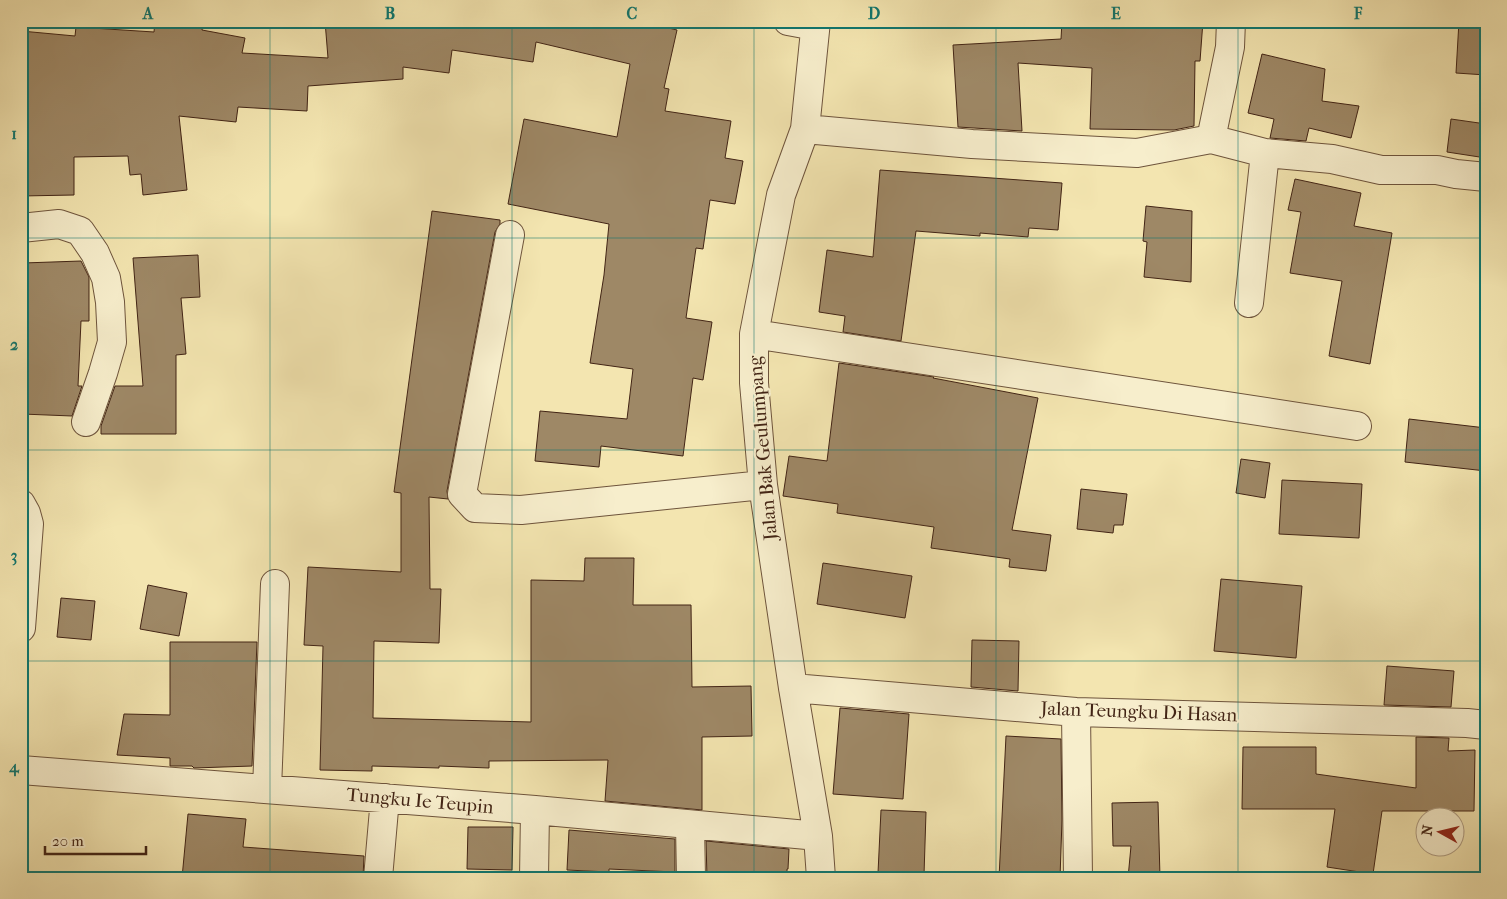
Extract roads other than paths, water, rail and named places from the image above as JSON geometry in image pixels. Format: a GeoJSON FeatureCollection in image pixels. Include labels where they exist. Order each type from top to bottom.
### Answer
{"type":"FeatureCollection","features":[{"type":"Feature","properties":{"kind":"street"},"geometry":{"type":"LineString","coordinates":[[788,21],[816,24]]}},
{"type":"Feature","properties":{"kind":"street"},"geometry":{"type":"LineString","coordinates":[[1212,138],[1230,47],[1231,21]]}},
{"type":"Feature","properties":{"kind":"street","name":"Jalan Bak Geulumpang"},"geometry":{"type":"LineString","coordinates":[[816,24],[805,129],[781,195],[754,334],[754,383],[763,484],[793,688],[818,836],[821,878]]}},
{"type":"Feature","properties":{"kind":"street"},"geometry":{"type":"LineString","coordinates":[[805,129],[972,144],[1137,153],[1212,138],[1265,153],[1332,159],[1381,170],[1437,170],[1486,177]]}},
{"type":"Feature","properties":{"kind":"street"},"geometry":{"type":"LineString","coordinates":[[1248,303],[1265,153]]}},
{"type":"Feature","properties":{"kind":"street"},"geometry":{"type":"LineString","coordinates":[[21,228],[59,224],[80,231],[95,253],[106,278],[110,302],[112,342],[86,422]]}},
{"type":"Feature","properties":{"kind":"street"},"geometry":{"type":"LineString","coordinates":[[510,235],[462,494],[475,508],[521,510],[763,484]]}},
{"type":"Feature","properties":{"kind":"street"},"geometry":{"type":"LineString","coordinates":[[754,334],[1357,426]]}},
{"type":"Feature","properties":{"kind":"street"},"geometry":{"type":"LineString","coordinates":[[21,504],[29,524],[21,628]]}},
{"type":"Feature","properties":{"kind":"street"},"geometry":{"type":"LineString","coordinates":[[267,789],[275,584]]}},
{"type":"Feature","properties":{"kind":"street","name":"Jalan Teungku Di Hasan"},"geometry":{"type":"LineString","coordinates":[[793,688],[1076,712],[1457,722],[1486,725]]}},
{"type":"Feature","properties":{"kind":"street"},"geometry":{"type":"LineString","coordinates":[[1076,712],[1078,878]]}},
{"type":"Feature","properties":{"kind":"street","name":"Tungku Ie Teupin"},"geometry":{"type":"LineString","coordinates":[[21,770],[535,810],[818,836]]}},
{"type":"Feature","properties":{"kind":"street"},"geometry":{"type":"LineString","coordinates":[[378,878],[384,798]]}},
{"type":"Feature","properties":{"kind":"street"},"geometry":{"type":"LineString","coordinates":[[534,878],[535,810]]}},
{"type":"Feature","properties":{"kind":"street"},"geometry":{"type":"LineString","coordinates":[[690,825],[691,878]]}}]}
